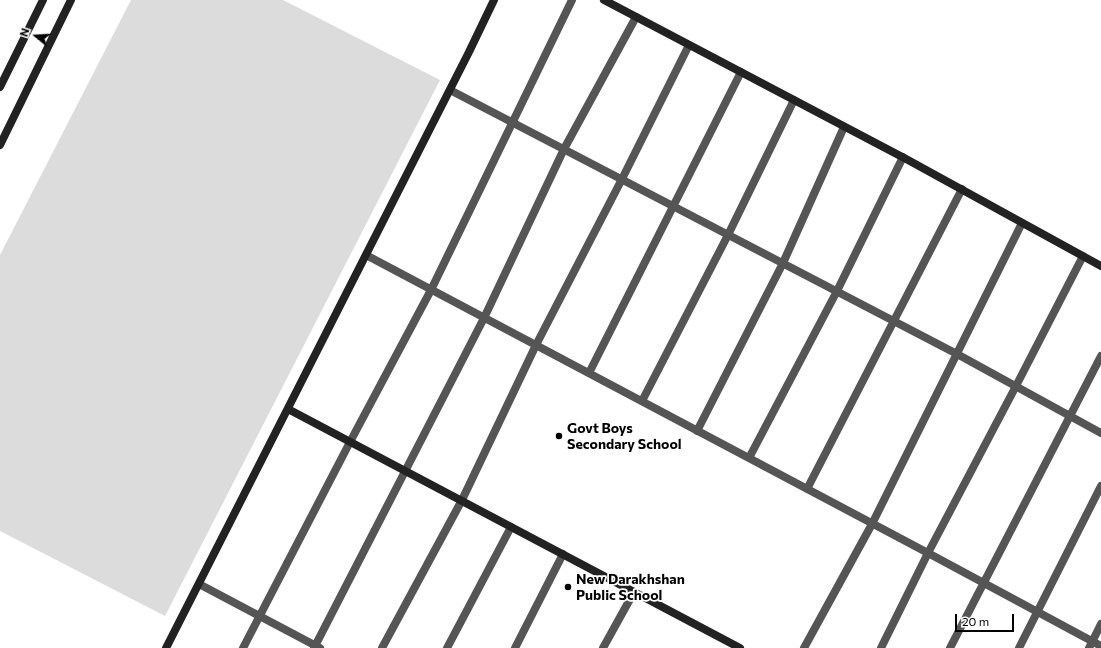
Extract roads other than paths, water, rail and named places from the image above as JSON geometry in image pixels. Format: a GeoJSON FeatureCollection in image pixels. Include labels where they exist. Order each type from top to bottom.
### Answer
{"type":"FeatureCollection","features":[{"type":"Feature","properties":{"kind":"street"},"geometry":{"type":"LineString","coordinates":[[0,87],[43,0]]}},
{"type":"Feature","properties":{"kind":"street"},"geometry":{"type":"LineString","coordinates":[[0,145],[71,0]]}},
{"type":"Feature","properties":{"kind":"street"},"geometry":{"type":"LineString","coordinates":[[166,648],[450,90],[494,0]]}},
{"type":"Feature","properties":{"kind":"street"},"geometry":{"type":"LineString","coordinates":[[243,648],[350,442],[432,290],[572,0]]}},
{"type":"Feature","properties":{"kind":"street"},"geometry":{"type":"LineString","coordinates":[[604,0],[903,157],[1101,266]]}},
{"type":"Feature","properties":{"kind":"street"},"geometry":{"type":"LineString","coordinates":[[199,584],[317,647],[405,470],[484,318],[564,149],[636,17]]}},
{"type":"Feature","properties":{"kind":"street"},"geometry":{"type":"LineString","coordinates":[[382,648],[462,500],[536,345],[689,45]]}},
{"type":"Feature","properties":{"kind":"street"},"geometry":{"type":"LineString","coordinates":[[589,373],[741,72]]}},
{"type":"Feature","properties":{"kind":"street"},"geometry":{"type":"LineString","coordinates":[[450,90],[957,354],[1101,433]]}},
{"type":"Feature","properties":{"kind":"street"},"geometry":{"type":"LineString","coordinates":[[642,401],[728,235],[794,100]]}},
{"type":"Feature","properties":{"kind":"street"},"geometry":{"type":"LineString","coordinates":[[698,431],[783,263],[844,127]]}},
{"type":"Feature","properties":{"kind":"street"},"geometry":{"type":"LineString","coordinates":[[749,458],[836,291],[903,157]]}},
{"type":"Feature","properties":{"kind":"street"},"geometry":{"type":"LineString","coordinates":[[807,489],[962,190]]}},
{"type":"Feature","properties":{"kind":"street"},"geometry":{"type":"LineString","coordinates":[[804,648],[872,524],[1022,223]]}},
{"type":"Feature","properties":{"kind":"street"},"geometry":{"type":"LineString","coordinates":[[366,255],[928,553],[1037,612],[1091,645],[1101,646]]}},
{"type":"Feature","properties":{"kind":"street"},"geometry":{"type":"LineString","coordinates":[[881,648],[928,553],[1083,256]]}},
{"type":"Feature","properties":{"kind":"street"},"geometry":{"type":"LineString","coordinates":[[950,648],[1101,356]]}},
{"type":"Feature","properties":{"kind":"street"},"geometry":{"type":"LineString","coordinates":[[288,409],[740,648]]}},
{"type":"Feature","properties":{"kind":"street"},"geometry":{"type":"LineString","coordinates":[[1019,648],[1101,486]]}},
{"type":"Feature","properties":{"kind":"street"},"geometry":{"type":"LineString","coordinates":[[447,648],[511,527]]}},
{"type":"Feature","properties":{"kind":"street"},"geometry":{"type":"LineString","coordinates":[[515,648],[563,554]]}},
{"type":"Feature","properties":{"kind":"street"},"geometry":{"type":"LineString","coordinates":[[603,648],[634,592]]}},
{"type":"Feature","properties":{"kind":"street"},"geometry":{"type":"LineString","coordinates":[[1091,645],[1101,624]]}},
{"type":"Feature","properties":{"kind":"place","name":"Govt Boys Secondary School"},"geometry":{"type":"Point","coordinates":[559,436]}},
{"type":"Feature","properties":{"kind":"place","name":"New Darakhshan Public School"},"geometry":{"type":"Point","coordinates":[568,587]}}]}
